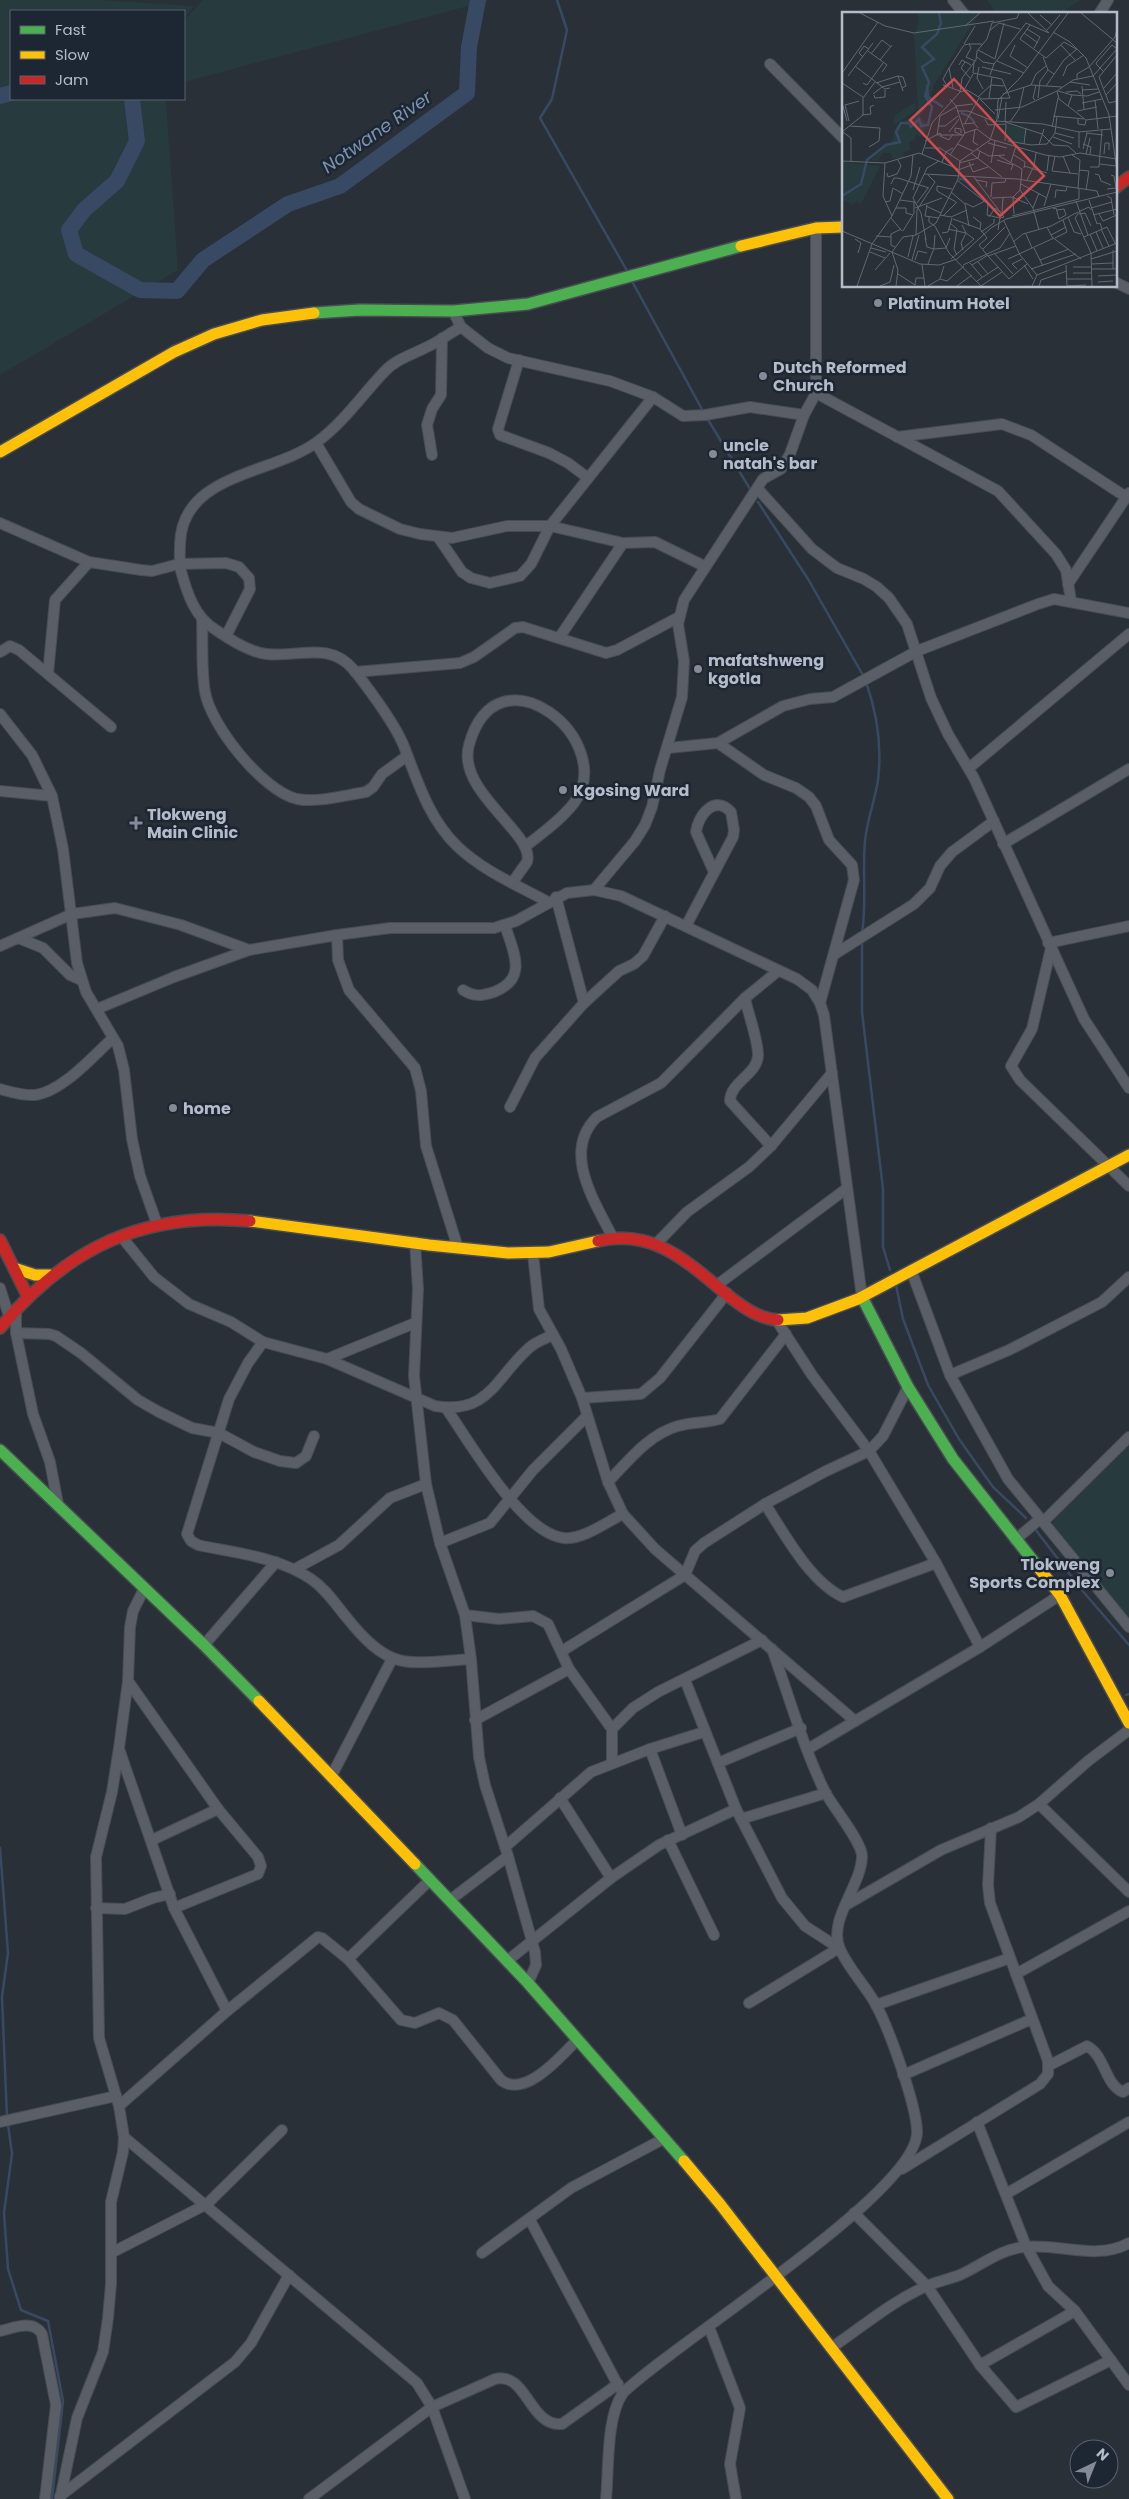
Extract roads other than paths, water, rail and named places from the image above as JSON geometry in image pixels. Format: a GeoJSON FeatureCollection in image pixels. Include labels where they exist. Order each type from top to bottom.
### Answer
{"type":"FeatureCollection","features":[{"type":"Feature","properties":{"kind":"street"},"geometry":{"type":"LineString","coordinates":[[1100,12],[1108,0]]}},
{"type":"Feature","properties":{"kind":"street"},"geometry":{"type":"LineString","coordinates":[[770,64],[842,137]]}},
{"type":"Feature","properties":{"kind":"street"},"geometry":{"type":"LineString","coordinates":[[1116,187],[1129,177]]}},
{"type":"Feature","properties":{"kind":"street"},"geometry":{"type":"LineString","coordinates":[[0,452],[133,374],[214,334],[262,320],[311,313],[360,310],[453,311],[528,304],[719,251],[816,228],[842,227]]}},
{"type":"Feature","properties":{"kind":"street"},"geometry":{"type":"LineString","coordinates":[[594,890],[635,842],[645,825],[682,697],[684,674],[678,632],[679,617],[684,600],[704,566],[763,479],[769,474],[782,469],[790,454],[804,415],[816,393],[816,228]]}},
{"type":"Feature","properties":{"kind":"street"},"geometry":{"type":"LineString","coordinates":[[1116,282],[1129,289]]}},
{"type":"Feature","properties":{"kind":"street"},"geometry":{"type":"LineString","coordinates":[[453,311],[461,327],[488,348],[508,358],[610,381],[653,397],[687,416],[750,407],[804,415]]}},
{"type":"Feature","properties":{"kind":"street"},"geometry":{"type":"LineString","coordinates":[[407,756],[382,774],[373,787],[366,792],[310,800],[297,799],[267,784],[245,761],[211,710],[205,688],[202,619],[187,590],[179,564],[180,535],[186,516],[203,495],[217,486],[258,471],[316,443],[348,415],[394,364],[461,327]]}},
{"type":"Feature","properties":{"kind":"street"},"geometry":{"type":"LineString","coordinates":[[432,455],[427,425],[428,417],[441,395],[442,338]]}},
{"type":"Feature","properties":{"kind":"street"},"geometry":{"type":"LineString","coordinates":[[518,360],[498,429],[500,435],[549,453],[568,463],[588,478]]}},
{"type":"Feature","properties":{"kind":"street"},"geometry":{"type":"LineString","coordinates":[[816,393],[998,491],[1056,554],[1066,570],[1071,601]]}},
{"type":"Feature","properties":{"kind":"street"},"geometry":{"type":"LineString","coordinates":[[438,537],[462,572],[471,578],[490,583],[508,580],[526,571],[550,526],[653,397]]}},
{"type":"Feature","properties":{"kind":"street"},"geometry":{"type":"LineString","coordinates":[[897,437],[1002,424],[1030,435],[1127,495],[1068,584]]}},
{"type":"Feature","properties":{"kind":"street"},"geometry":{"type":"LineString","coordinates":[[316,443],[351,502],[359,509],[400,529],[438,537],[462,538],[481,531],[507,526],[550,526],[623,543],[655,542],[704,566]]}},
{"type":"Feature","properties":{"kind":"street"},"geometry":{"type":"LineString","coordinates":[[758,489],[824,559],[837,568],[864,579],[889,598],[908,624],[931,698],[948,734],[969,768],[1084,1020],[1129,1088]]}},
{"type":"Feature","properties":{"kind":"street"},"geometry":{"type":"LineString","coordinates":[[0,523],[89,562],[147,570],[179,564],[233,564],[245,572],[249,578],[250,589],[226,636]]}},
{"type":"Feature","properties":{"kind":"street"},"geometry":{"type":"LineString","coordinates":[[559,638],[623,543]]}},
{"type":"Feature","properties":{"kind":"street"},"geometry":{"type":"LineString","coordinates":[[48,674],[55,600],[89,562]]}},
{"type":"Feature","properties":{"kind":"street"},"geometry":{"type":"LineString","coordinates":[[668,748],[718,743],[783,706],[810,699],[833,697],[916,651],[1054,599],[1129,613]]}},
{"type":"Feature","properties":{"kind":"street"},"geometry":{"type":"LineString","coordinates":[[355,672],[460,663],[474,657],[515,628],[534,629],[606,653],[616,650],[679,617]]}},
{"type":"Feature","properties":{"kind":"street"},"geometry":{"type":"LineString","coordinates":[[202,619],[226,636],[266,654],[315,650],[325,652],[344,661],[355,672],[393,726],[429,807],[455,844],[475,862],[512,883],[552,900],[584,1003]]}},
{"type":"Feature","properties":{"kind":"street"},"geometry":{"type":"LineString","coordinates":[[969,768],[1129,634]]}},
{"type":"Feature","properties":{"kind":"street"},"geometry":{"type":"LineString","coordinates":[[0,652],[7,647],[14,647],[111,727]]}},
{"type":"Feature","properties":{"kind":"street"},"geometry":{"type":"LineString","coordinates":[[512,883],[527,862],[526,846],[484,797],[470,766],[468,748],[481,717],[503,702],[517,699],[528,701],[548,710],[575,739],[580,749],[583,776],[574,802],[526,846]]}},
{"type":"Feature","properties":{"kind":"street"},"geometry":{"type":"LineString","coordinates":[[0,714],[32,755],[52,796],[63,849],[77,963],[81,980],[113,1038],[124,1070],[132,1139],[140,1176],[157,1224]]}},
{"type":"Feature","properties":{"kind":"street"},"geometry":{"type":"LineString","coordinates":[[718,743],[764,775],[796,788],[809,797],[816,806],[829,840],[852,865],[854,880],[820,1003]]}},
{"type":"Feature","properties":{"kind":"street"},"geometry":{"type":"LineString","coordinates":[[1003,844],[1129,769]]}},
{"type":"Feature","properties":{"kind":"street"},"geometry":{"type":"LineString","coordinates":[[0,792],[52,796]]}},
{"type":"Feature","properties":{"kind":"street"},"geometry":{"type":"LineString","coordinates":[[686,926],[714,872],[734,830],[731,812],[720,804],[714,805],[702,815],[696,832],[714,872]]}},
{"type":"Feature","properties":{"kind":"street"},"geometry":{"type":"LineString","coordinates":[[835,954],[914,904],[930,888],[940,866],[952,852],[994,821]]}},
{"type":"Feature","properties":{"kind":"street"},"geometry":{"type":"LineString","coordinates":[[97,1009],[174,976],[249,950],[390,928],[494,928],[505,925],[567,894],[594,890],[622,896],[806,984],[820,1003],[824,1014],[862,1297],[908,1387],[953,1459],[1060,1595],[1125,1707],[1129,1723]]}},
{"type":"Feature","properties":{"kind":"street"},"geometry":{"type":"LineString","coordinates":[[0,946],[72,914],[115,908],[126,909],[180,925],[249,950]]}},
{"type":"Feature","properties":{"kind":"street"},"geometry":{"type":"LineString","coordinates":[[510,1107],[535,1058],[584,1003],[619,970],[634,964],[643,956],[664,916]]}},
{"type":"Feature","properties":{"kind":"street"},"geometry":{"type":"LineString","coordinates":[[463,990],[474,995],[485,995],[503,988],[513,979],[516,964],[505,925]]}},
{"type":"Feature","properties":{"kind":"street"},"geometry":{"type":"LineString","coordinates":[[1050,946],[1129,926]]}},
{"type":"Feature","properties":{"kind":"street"},"geometry":{"type":"LineString","coordinates":[[337,935],[338,960],[349,990],[415,1068],[421,1091],[426,1146],[458,1248]]}},
{"type":"Feature","properties":{"kind":"street"},"geometry":{"type":"LineString","coordinates":[[18,938],[43,948],[70,975],[81,980]]}},
{"type":"Feature","properties":{"kind":"street"},"geometry":{"type":"LineString","coordinates":[[1050,946],[1032,1028],[1011,1066],[1020,1080],[1106,1167],[1129,1186]]}},
{"type":"Feature","properties":{"kind":"street"},"geometry":{"type":"LineString","coordinates":[[613,1238],[585,1183],[581,1166],[583,1141],[589,1124],[597,1117],[661,1083],[745,998],[778,971]]}},
{"type":"Feature","properties":{"kind":"street"},"geometry":{"type":"LineString","coordinates":[[745,998],[758,1056],[754,1066],[733,1090],[730,1101],[771,1146]]}},
{"type":"Feature","properties":{"kind":"street"},"geometry":{"type":"LineString","coordinates":[[0,1089],[34,1095],[49,1092],[62,1084],[113,1038]]}},
{"type":"Feature","properties":{"kind":"street"},"geometry":{"type":"LineString","coordinates":[[656,1244],[687,1212],[749,1167],[771,1146],[832,1073]]}},
{"type":"Feature","properties":{"kind":"street"},"geometry":{"type":"LineString","coordinates":[[0,1328],[27,1295],[50,1275],[70,1261],[121,1236],[157,1224],[221,1220],[259,1222],[458,1248],[533,1254],[613,1238],[645,1240],[684,1257],[746,1310],[777,1321],[806,1318],[862,1297],[1129,1155]]}},
{"type":"Feature","properties":{"kind":"street"},"geometry":{"type":"LineString","coordinates":[[717,1285],[846,1189]]}},
{"type":"Feature","properties":{"kind":"street"},"geometry":{"type":"LineString","coordinates":[[121,1236],[154,1277],[188,1304],[231,1322],[263,1342],[327,1358],[435,1406],[446,1408],[473,1404],[484,1397],[505,1377],[528,1349],[553,1335]]}},
{"type":"Feature","properties":{"kind":"street"},"geometry":{"type":"LineString","coordinates":[[0,1240],[27,1295]]}},
{"type":"Feature","properties":{"kind":"street"},"geometry":{"type":"LineString","coordinates":[[415,1242],[418,1289],[414,1376],[418,1398],[426,1484],[440,1543],[465,1615],[471,1660],[475,1720],[485,1785],[532,1939],[536,1965],[528,1983]]}},
{"type":"Feature","properties":{"kind":"street"},"geometry":{"type":"LineString","coordinates":[[533,1254],[539,1309],[561,1349],[582,1398],[586,1417],[608,1482],[623,1514],[655,1549],[855,1721]]}},
{"type":"Feature","properties":{"kind":"street"},"geometry":{"type":"LineString","coordinates":[[14,1268],[35,1275],[50,1275]]}},
{"type":"Feature","properties":{"kind":"street"},"geometry":{"type":"LineString","coordinates":[[911,1270],[950,1375],[1008,1479],[1129,1627]]}},
{"type":"Feature","properties":{"kind":"street"},"geometry":{"type":"LineString","coordinates":[[950,1375],[1009,1350],[1102,1302],[1129,1277]]}},
{"type":"Feature","properties":{"kind":"street"},"geometry":{"type":"LineString","coordinates":[[0,1288],[12,1313],[31,1406],[50,1462],[58,1504]]}},
{"type":"Feature","properties":{"kind":"street"},"geometry":{"type":"LineString","coordinates":[[582,1398],[641,1394],[648,1390],[660,1378],[727,1293]]}},
{"type":"Feature","properties":{"kind":"street"},"geometry":{"type":"LineString","coordinates":[[777,1321],[812,1375],[870,1451],[936,1563],[980,1648]]}},
{"type":"Feature","properties":{"kind":"street"},"geometry":{"type":"LineString","coordinates":[[327,1358],[415,1323]]}},
{"type":"Feature","properties":{"kind":"street"},"geometry":{"type":"LineString","coordinates":[[16,1333],[56,1336],[152,1408],[192,1428],[219,1433],[254,1452],[280,1461],[296,1463],[306,1456],[314,1436]]}},
{"type":"Feature","properties":{"kind":"street"},"geometry":{"type":"LineString","coordinates":[[608,1482],[636,1452],[677,1426],[720,1419],[786,1334]]}},
{"type":"Feature","properties":{"kind":"street"},"geometry":{"type":"LineString","coordinates":[[263,1342],[248,1363],[229,1400],[187,1534],[188,1538],[198,1545],[276,1562],[295,1569],[313,1580],[375,1649],[392,1659],[405,1663],[471,1660]]}},
{"type":"Feature","properties":{"kind":"street"},"geometry":{"type":"LineString","coordinates":[[562,1651],[685,1575],[695,1551],[765,1504],[826,1471],[870,1451],[883,1436],[908,1387]]}},
{"type":"Feature","properties":{"kind":"street"},"geometry":{"type":"LineString","coordinates":[[446,1408],[508,1498],[550,1535],[564,1538],[578,1537],[623,1514]]}},
{"type":"Feature","properties":{"kind":"street"},"geometry":{"type":"LineString","coordinates":[[440,1543],[490,1523],[500,1513],[508,1498],[586,1417]]}},
{"type":"Feature","properties":{"kind":"street"},"geometry":{"type":"LineString","coordinates":[[1016,1540],[1042,1521],[1129,1437]]}},
{"type":"Feature","properties":{"kind":"street"},"geometry":{"type":"LineString","coordinates":[[0,1450],[204,1645],[332,1775],[528,1983],[666,2138],[720,2204],[948,2499]]}},
{"type":"Feature","properties":{"kind":"street"},"geometry":{"type":"LineString","coordinates":[[295,1569],[340,1545],[390,1498],[426,1484]]}},
{"type":"Feature","properties":{"kind":"street"},"geometry":{"type":"LineString","coordinates":[[765,1504],[802,1559],[818,1577],[843,1597],[936,1563]]}},
{"type":"Feature","properties":{"kind":"street"},"geometry":{"type":"LineString","coordinates":[[204,1645],[276,1562]]}},
{"type":"Feature","properties":{"kind":"street"},"geometry":{"type":"LineString","coordinates":[[60,2497],[77,2418],[103,2352],[111,2284],[111,2202],[123,2152],[124,2136],[118,2101],[100,2038],[96,1858],[112,1792],[119,1748],[128,1681],[130,1627],[133,1611],[144,1589]]}},
{"type":"Feature","properties":{"kind":"street"},"geometry":{"type":"LineString","coordinates":[[808,1749],[980,1648],[1060,1595]]}},
{"type":"Feature","properties":{"kind":"street"},"geometry":{"type":"LineString","coordinates":[[465,1615],[499,1619],[538,1617],[548,1624],[562,1651],[569,1670],[612,1729],[612,1763]]}},
{"type":"Feature","properties":{"kind":"street"},"geometry":{"type":"LineString","coordinates":[[612,1729],[633,1708],[658,1692],[762,1640]]}},
{"type":"Feature","properties":{"kind":"street"},"geometry":{"type":"LineString","coordinates":[[772,1648],[808,1749],[826,1793],[860,1848],[862,1855],[839,1922],[839,1948]]}},
{"type":"Feature","properties":{"kind":"street"},"geometry":{"type":"LineString","coordinates":[[332,1775],[392,1659]]}},
{"type":"Feature","properties":{"kind":"street"},"geometry":{"type":"LineString","coordinates":[[475,1720],[569,1670]]}},
{"type":"Feature","properties":{"kind":"street"},"geometry":{"type":"LineString","coordinates":[[685,1680],[736,1809],[782,1898],[798,1919],[839,1948],[876,2005],[903,2075],[917,2132],[912,2152],[898,2172]]}},
{"type":"Feature","properties":{"kind":"street"},"geometry":{"type":"LineString","coordinates":[[128,1681],[218,1809],[258,1857],[260,1870],[258,1874],[174,1908]]}},
{"type":"Feature","properties":{"kind":"street"},"geometry":{"type":"LineString","coordinates":[[718,1764],[801,1728]]}},
{"type":"Feature","properties":{"kind":"street"},"geometry":{"type":"LineString","coordinates":[[846,1905],[942,1850],[1006,1823],[1039,1804],[1088,1761],[1129,1730]]}},
{"type":"Feature","properties":{"kind":"street"},"geometry":{"type":"LineString","coordinates":[[450,1900],[506,1851],[560,1798],[592,1772],[650,1748],[704,1732]]}},
{"type":"Feature","properties":{"kind":"street"},"geometry":{"type":"LineString","coordinates":[[119,1748],[174,1908],[227,2011]]}},
{"type":"Feature","properties":{"kind":"street"},"geometry":{"type":"LineString","coordinates":[[650,1748],[682,1835]]}},
{"type":"Feature","properties":{"kind":"street"},"geometry":{"type":"LineString","coordinates":[[741,1819],[826,1793]]}},
{"type":"Feature","properties":{"kind":"street"},"geometry":{"type":"LineString","coordinates":[[560,1798],[611,1878]]}},
{"type":"Feature","properties":{"kind":"street"},"geometry":{"type":"LineString","coordinates":[[1039,1804],[1129,1892]]}},
{"type":"Feature","properties":{"kind":"street"},"geometry":{"type":"LineString","coordinates":[[152,1840],[218,1809]]}},
{"type":"Feature","properties":{"kind":"street"},"geometry":{"type":"LineString","coordinates":[[507,1961],[532,1939],[611,1878],[668,1840],[736,1809]]}},
{"type":"Feature","properties":{"kind":"street"},"geometry":{"type":"LineString","coordinates":[[309,2499],[432,2408],[494,2379],[504,2378],[514,2383],[546,2421],[562,2424],[620,2389],[709,2327],[776,2277],[854,2213],[898,2172],[1045,2080],[1048,2066],[990,1903],[988,1885],[991,1828]]}},
{"type":"Feature","properties":{"kind":"street"},"geometry":{"type":"LineString","coordinates":[[668,1840],[714,1935]]}},
{"type":"Feature","properties":{"kind":"street"},"geometry":{"type":"LineString","coordinates":[[348,1959],[430,1880]]}},
{"type":"Feature","properties":{"kind":"street"},"geometry":{"type":"LineString","coordinates":[[96,1908],[126,1909],[153,1898],[170,1894]]}},
{"type":"Feature","properties":{"kind":"street"},"geometry":{"type":"LineString","coordinates":[[1016,1974],[1129,1911]]}},
{"type":"Feature","properties":{"kind":"street"},"geometry":{"type":"LineString","coordinates":[[0,2122],[118,2101],[318,1937],[322,1938],[348,1959],[401,2020],[415,2023],[439,2014],[453,2020],[501,2080],[509,2085],[518,2086],[540,2074],[577,2040]]}},
{"type":"Feature","properties":{"kind":"street"},"geometry":{"type":"LineString","coordinates":[[749,2003],[839,1948]]}},
{"type":"Feature","properties":{"kind":"street"},"geometry":{"type":"LineString","coordinates":[[876,2005],[1010,1958]]}},
{"type":"Feature","properties":{"kind":"street"},"geometry":{"type":"LineString","coordinates":[[903,2075],[1032,2019]]}},
{"type":"Feature","properties":{"kind":"street"},"geometry":{"type":"LineString","coordinates":[[1048,2066],[1087,2046],[1095,2052],[1116,2088],[1123,2092],[1129,2088]]}},
{"type":"Feature","properties":{"kind":"street"},"geometry":{"type":"LineString","coordinates":[[977,2122],[1026,2246],[1048,2286],[1075,2311],[1129,2385]]}},
{"type":"Feature","properties":{"kind":"street"},"geometry":{"type":"LineString","coordinates":[[1006,2194],[1129,2122]]}},
{"type":"Feature","properties":{"kind":"street"},"geometry":{"type":"LineString","coordinates":[[111,2253],[207,2204],[282,2130]]}},
{"type":"Feature","properties":{"kind":"street"},"geometry":{"type":"LineString","coordinates":[[124,2136],[207,2204],[417,2383],[432,2408],[466,2499]]}},
{"type":"Feature","properties":{"kind":"street"},"geometry":{"type":"LineString","coordinates":[[482,2253],[530,2220],[549,2202],[666,2138]]}},
{"type":"Feature","properties":{"kind":"street"},"geometry":{"type":"LineString","coordinates":[[854,2213],[927,2286],[980,2365],[1016,2407],[1111,2360]]}},
{"type":"Feature","properties":{"kind":"street"},"geometry":{"type":"LineString","coordinates":[[530,2220],[620,2389],[613,2418],[606,2499]]}},
{"type":"Feature","properties":{"kind":"street"},"geometry":{"type":"LineString","coordinates":[[831,2348],[906,2297],[927,2286],[962,2274],[1005,2251],[1026,2246],[1094,2252],[1120,2248],[1129,2243]]}},
{"type":"Feature","properties":{"kind":"street"},"geometry":{"type":"LineString","coordinates":[[60,2497],[235,2362],[251,2343],[289,2275]]}},
{"type":"Feature","properties":{"kind":"street"},"geometry":{"type":"LineString","coordinates":[[980,2365],[1075,2311]]}},
{"type":"Feature","properties":{"kind":"street"},"geometry":{"type":"LineString","coordinates":[[0,2331],[28,2325],[36,2328],[42,2334],[56,2405],[45,2499]]}},
{"type":"Feature","properties":{"kind":"street"},"geometry":{"type":"LineString","coordinates":[[709,2327],[740,2408],[730,2464],[736,2499]]}},
{"type":"Feature","properties":{"kind":"street"},"geometry":{"type":"LineString","coordinates":[[53,2442],[71,2443]]}},
{"type":"Feature","properties":{"kind":"waterway","name":"Notwane River"},"geometry":{"type":"LineString","coordinates":[[132,100],[137,141],[117,181],[84,210],[69,230],[76,254],[140,290],[177,291],[203,260],[288,204],[340,186],[467,93],[469,47],[478,0]]}},
{"type":"Feature","properties":{"kind":"waterway"},"geometry":{"type":"LineString","coordinates":[[557,0],[567,30],[552,99],[540,118],[626,269]]}},
{"type":"Feature","properties":{"kind":"waterway","name":"Notwane River"},"geometry":{"type":"LineString","coordinates":[[0,96],[10,93]]}},
{"type":"Feature","properties":{"kind":"waterway"},"geometry":{"type":"LineString","coordinates":[[633,283],[704,413]]}},
{"type":"Feature","properties":{"kind":"waterway"},"geometry":{"type":"LineString","coordinates":[[707,418],[750,489]]}},
{"type":"Feature","properties":{"kind":"waterway"},"geometry":{"type":"LineString","coordinates":[[758,502],[808,579],[864,677]]}},
{"type":"Feature","properties":{"kind":"waterway"},"geometry":{"type":"LineString","coordinates":[[862,933],[865,841],[879,768],[876,718],[866,682]]}},
{"type":"Feature","properties":{"kind":"waterway"},"geometry":{"type":"LineString","coordinates":[[862,941],[862,1012],[883,1189],[883,1247],[890,1270]]}},
{"type":"Feature","properties":{"kind":"waterway"},"geometry":{"type":"LineString","coordinates":[[896,1285],[903,1319],[928,1385],[959,1439],[993,1487],[1026,1518]]}},
{"type":"Feature","properties":{"kind":"waterway"},"geometry":{"type":"LineString","coordinates":[[1035,1529],[1081,1589],[1129,1645]]}},
{"type":"Feature","properties":{"kind":"waterway"},"geometry":{"type":"LineString","coordinates":[[0,1848],[8,1953],[2,1997],[7,2118]]}},
{"type":"Feature","properties":{"kind":"waterway"},"geometry":{"type":"LineString","coordinates":[[8,2124],[12,2154],[4,2213],[8,2269],[21,2310],[48,2321],[63,2401],[52,2499]]}},
{"type":"Feature","properties":{"kind":"place","name":"Platinum Hotel"},"geometry":{"type":"Point","coordinates":[878,303]}},
{"type":"Feature","properties":{"kind":"place","name":"Dutch Reformed Church"},"geometry":{"type":"Point","coordinates":[763,376]}},
{"type":"Feature","properties":{"kind":"place","name":"uncle natah's bar"},"geometry":{"type":"Point","coordinates":[713,454]}},
{"type":"Feature","properties":{"kind":"place","name":"mafatshweng kgotla"},"geometry":{"type":"Point","coordinates":[698,669]}},
{"type":"Feature","properties":{"kind":"place","name":"Kgosing Ward"},"geometry":{"type":"Point","coordinates":[563,790]}},
{"type":"Feature","properties":{"kind":"place","name":"Tlokweng Main Clinic"},"geometry":{"type":"Point","coordinates":[136,823]}},
{"type":"Feature","properties":{"kind":"place","name":"home"},"geometry":{"type":"Point","coordinates":[173,1108]}},
{"type":"Feature","properties":{"kind":"place","name":"Tlokweng Sports Complex"},"geometry":{"type":"Point","coordinates":[1110,1573]}}]}
